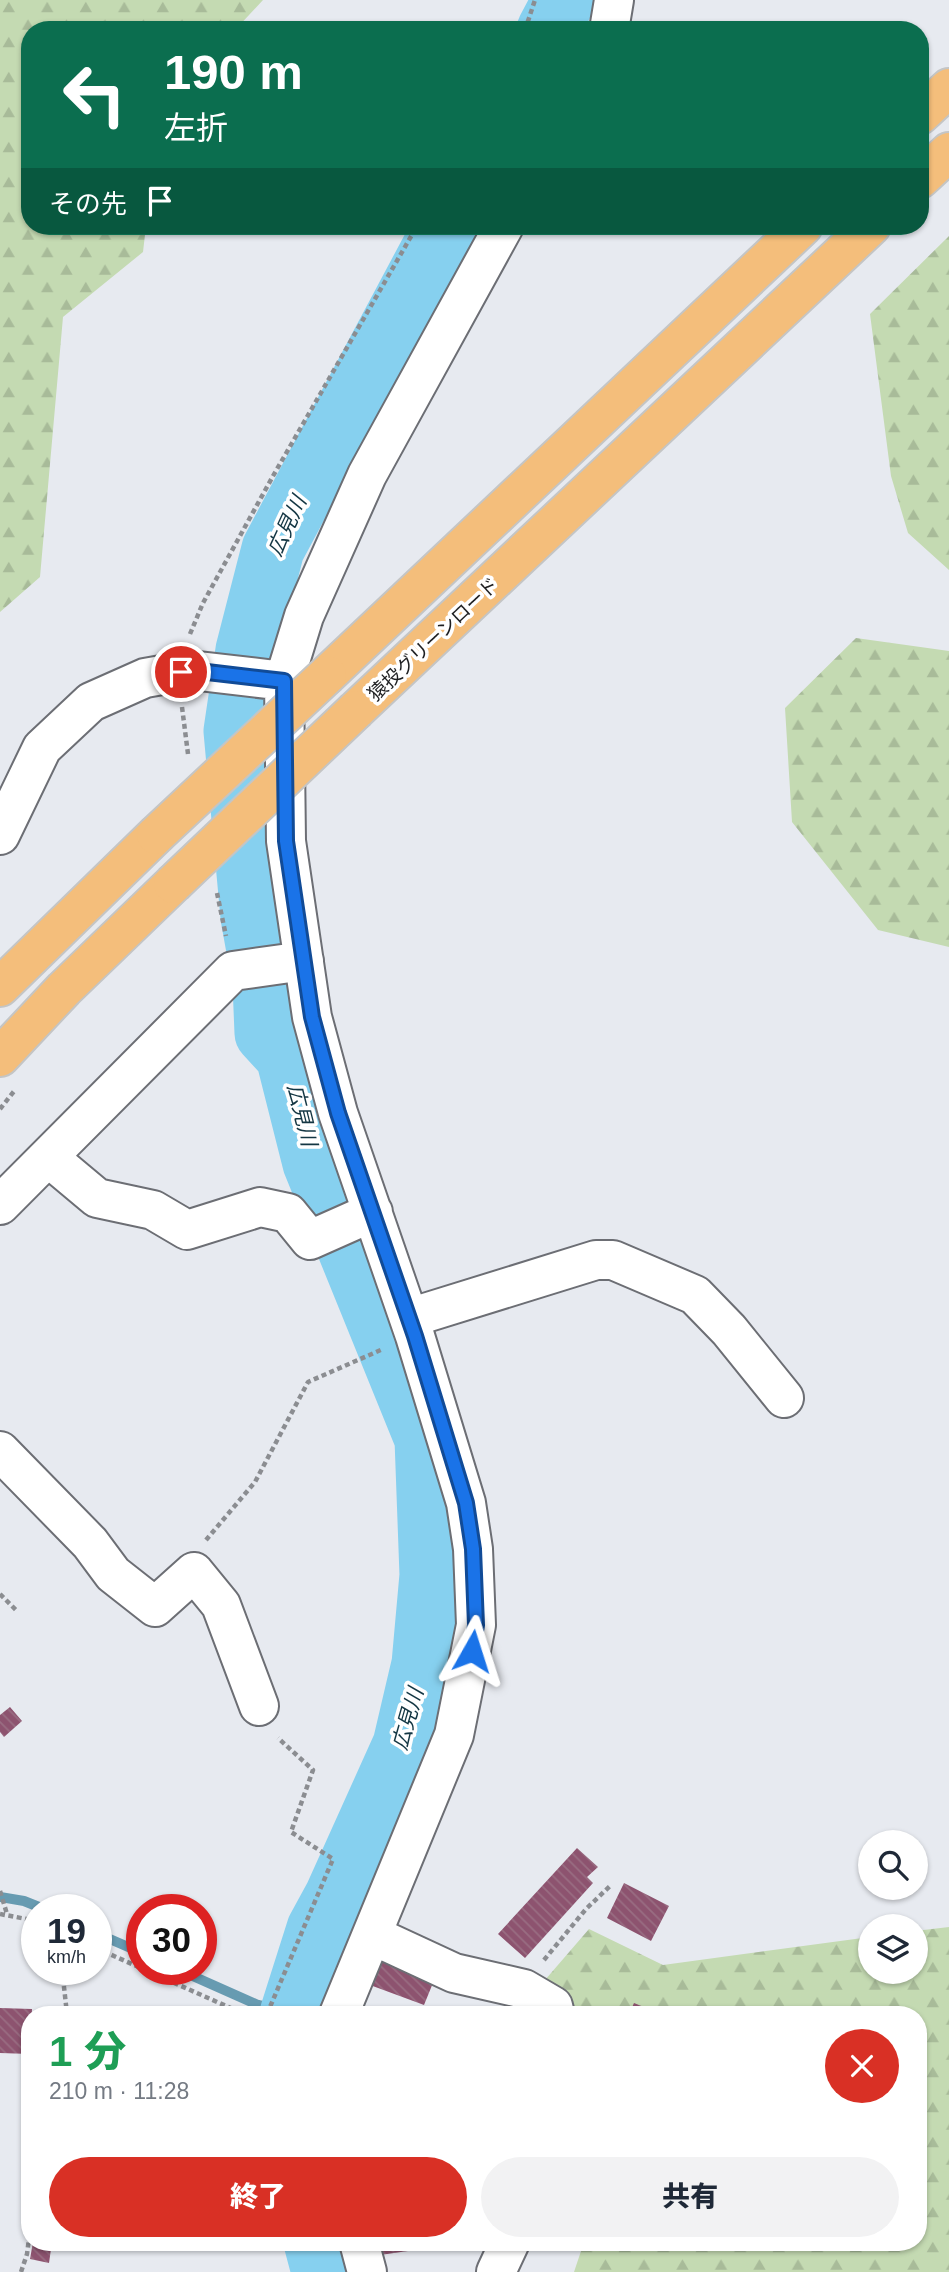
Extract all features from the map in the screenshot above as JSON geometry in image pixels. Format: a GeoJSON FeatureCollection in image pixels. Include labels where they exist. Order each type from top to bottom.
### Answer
{"type":"FeatureCollection","features":[{"type":"Feature","properties":{"kind":"main road"},"geometry":{"type":"LineString","coordinates":[[929,107],[949,88]]}},
{"type":"Feature","properties":{"kind":"main road"},"geometry":{"type":"LineString","coordinates":[[929,171],[949,152]]}},
{"type":"Feature","properties":{"kind":"main road"},"geometry":{"type":"LineString","coordinates":[[0,987],[156,835],[793,235]]}},
{"type":"Feature","properties":{"kind":"main road","name":"猿投グリーンロード"},"geometry":{"type":"LineString","coordinates":[[0,1057],[64,989],[173,884],[861,235]]}},
{"type":"Feature","properties":{"kind":"street"},"geometry":{"type":"LineString","coordinates":[[610,21],[614,0]]}},
{"type":"Feature","properties":{"kind":"street"},"geometry":{"type":"LineString","coordinates":[[342,2006],[453,1735],[476,1625],[473,1541],[466,1503],[412,1327],[338,1113],[312,1017],[286,841],[273,680],[367,474],[499,235]]}},
{"type":"Feature","properties":{"kind":"street"},"geometry":{"type":"LineString","coordinates":[[0,835],[42,748],[91,702],[145,678],[186,671],[273,680]]}},
{"type":"Feature","properties":{"kind":"street"},"geometry":{"type":"LineString","coordinates":[[0,1205],[237,969],[303,961]]}},
{"type":"Feature","properties":{"kind":"street"},"geometry":{"type":"LineString","coordinates":[[48,1157],[97,1198],[153,1210],[187,1230],[260,1207],[288,1213],[310,1240],[371,1213]]}},
{"type":"Feature","properties":{"kind":"street"},"geometry":{"type":"LineString","coordinates":[[412,1327],[596,1260],[612,1260],[695,1295],[729,1330],[784,1398]]}},
{"type":"Feature","properties":{"kind":"street"},"geometry":{"type":"LineString","coordinates":[[0,1451],[90,1543],[113,1574],[155,1607],[194,1572],[221,1605],[259,1706]]}},
{"type":"Feature","properties":{"kind":"street"},"geometry":{"type":"LineString","coordinates":[[372,1935],[454,1973],[524,1989],[553,2006]]}},
{"type":"Feature","properties":{"kind":"street"},"geometry":{"type":"LineString","coordinates":[[361,2251],[367,2272]]}},
{"type":"Feature","properties":{"kind":"street"},"geometry":{"type":"LineString","coordinates":[[496,2272],[506,2251]]}},
{"type":"Feature","properties":{"kind":"path"},"geometry":{"type":"LineString","coordinates":[[528,21],[535,0]]}},
{"type":"Feature","properties":{"kind":"path"},"geometry":{"type":"LineString","coordinates":[[188,757],[188,639],[203,603],[412,235]]}},
{"type":"Feature","properties":{"kind":"path"},"geometry":{"type":"LineString","coordinates":[[216,891],[237,969]]}},
{"type":"Feature","properties":{"kind":"path"},"geometry":{"type":"LineString","coordinates":[[194,1572],[194,1556],[237,1501],[256,1482],[308,1382],[412,1327]]}},
{"type":"Feature","properties":{"kind":"path"},"geometry":{"type":"LineString","coordinates":[[0,1594],[17,1611]]}},
{"type":"Feature","properties":{"kind":"path"},"geometry":{"type":"LineString","coordinates":[[259,1706],[263,1724],[313,1770],[291,1832],[333,1859],[270,2006]]}},
{"type":"Feature","properties":{"kind":"path"},"geometry":{"type":"LineString","coordinates":[[524,1989],[578,1918],[611,1885]]}},
{"type":"Feature","properties":{"kind":"path"},"geometry":{"type":"LineString","coordinates":[[0,1891],[7,1914]]}},
{"type":"Feature","properties":{"kind":"path"},"geometry":{"type":"LineString","coordinates":[[0,1914],[21,1917]]}},
{"type":"Feature","properties":{"kind":"path"},"geometry":{"type":"LineString","coordinates":[[112,1955],[226,2006]]}},
{"type":"Feature","properties":{"kind":"path"},"geometry":{"type":"LineString","coordinates":[[64,1985],[66,2006]]}},
{"type":"Feature","properties":{"kind":"path"},"geometry":{"type":"LineString","coordinates":[[20,2272],[27,2251]]}},
{"type":"Feature","properties":{"kind":"green space"},"geometry":{"type":"Polygon","coordinates":[[[0,0],[263,0],[243,21],[21,21],[21,235],[145,235],[143,252],[63,317],[40,577],[0,612],[0,0]]]}},
{"type":"Feature","properties":{"kind":"green space"},"geometry":{"type":"Polygon","coordinates":[[[949,236],[949,570],[908,533],[891,476],[870,314],[949,236]]]}},
{"type":"Feature","properties":{"kind":"green space"},"geometry":{"type":"Polygon","coordinates":[[[856,638],[949,651],[949,947],[878,930],[792,822],[785,708],[856,638]]]}},
{"type":"Feature","properties":{"kind":"green space"},"geometry":{"type":"Polygon","coordinates":[[[949,1927],[949,2272],[574,2272],[581,2251],[927,2251],[927,2006],[563,2006],[545,1980],[589,1929],[663,1965],[858,1939],[858,1984],[928,1984],[928,1929],[949,1927]]]}},
{"type":"Feature","properties":{"kind":"building"},"geometry":{"type":"Polygon","coordinates":[[[10,1707],[22,1721],[4,1737],[0,1732],[0,1715],[10,1707]]]}},
{"type":"Feature","properties":{"kind":"building"},"geometry":{"type":"Polygon","coordinates":[[[577,1848],[598,1867],[587,1877],[593,1883],[525,1958],[498,1934],[577,1848]]]}},
{"type":"Feature","properties":{"kind":"building"},"geometry":{"type":"Polygon","coordinates":[[[624,1883],[669,1906],[651,1941],[607,1918],[624,1883]]]}},
{"type":"Feature","properties":{"kind":"building"},"geometry":{"type":"Polygon","coordinates":[[[380,1958],[435,1978],[424,2005],[370,1985],[380,1958]]]}},
{"type":"Feature","properties":{"kind":"building"},"geometry":{"type":"Polygon","coordinates":[[[0,2008],[21,2009],[21,2054],[0,2053],[0,2008]]]}},
{"type":"Feature","properties":{"kind":"building"},"geometry":{"type":"Polygon","coordinates":[[[31,2251],[51,2251],[49,2263],[30,2259],[31,2251]]]}},
{"type":"Feature","properties":{"kind":"building"},"geometry":{"type":"Polygon","coordinates":[[[379,2251],[408,2251],[380,2255],[379,2251]]]}},
{"type":"Feature","properties":{"kind":"waterway","name":"広見川"},"geometry":{"type":"LineString","coordinates":[[553,21],[564,0]]}},
{"type":"Feature","properties":{"kind":"waterway","name":"広見川"},"geometry":{"type":"LineString","coordinates":[[294,2006],[318,1929],[336,1896],[404,1745],[423,1664],[431,1575],[426,1439],[314,1163],[287,1056],[266,1033],[264,984],[252,917],[235,731],[247,650],[273,549],[440,235]]}},
{"type":"Feature","properties":{"kind":"waterway"},"geometry":{"type":"LineString","coordinates":[[0,1897],[21,1900]]}},
{"type":"Feature","properties":{"kind":"waterway"},"geometry":{"type":"LineString","coordinates":[[112,1940],[126,1946]]}},
{"type":"Feature","properties":{"kind":"waterway"},"geometry":{"type":"LineString","coordinates":[[213,1985],[263,2006]]}},
{"type":"Feature","properties":{"kind":"waterway","name":"広見川"},"geometry":{"type":"LineString","coordinates":[[317,2251],[323,2272]]}},
{"type":"Feature","properties":{"kind":"route"},"geometry":{"type":"LineString","coordinates":[[181,672],[190,670],[284,681],[286,841],[312,1017],[338,1113],[415,1336],[466,1503],[473,1541],[476,1625],[472,1651]]}}]}
